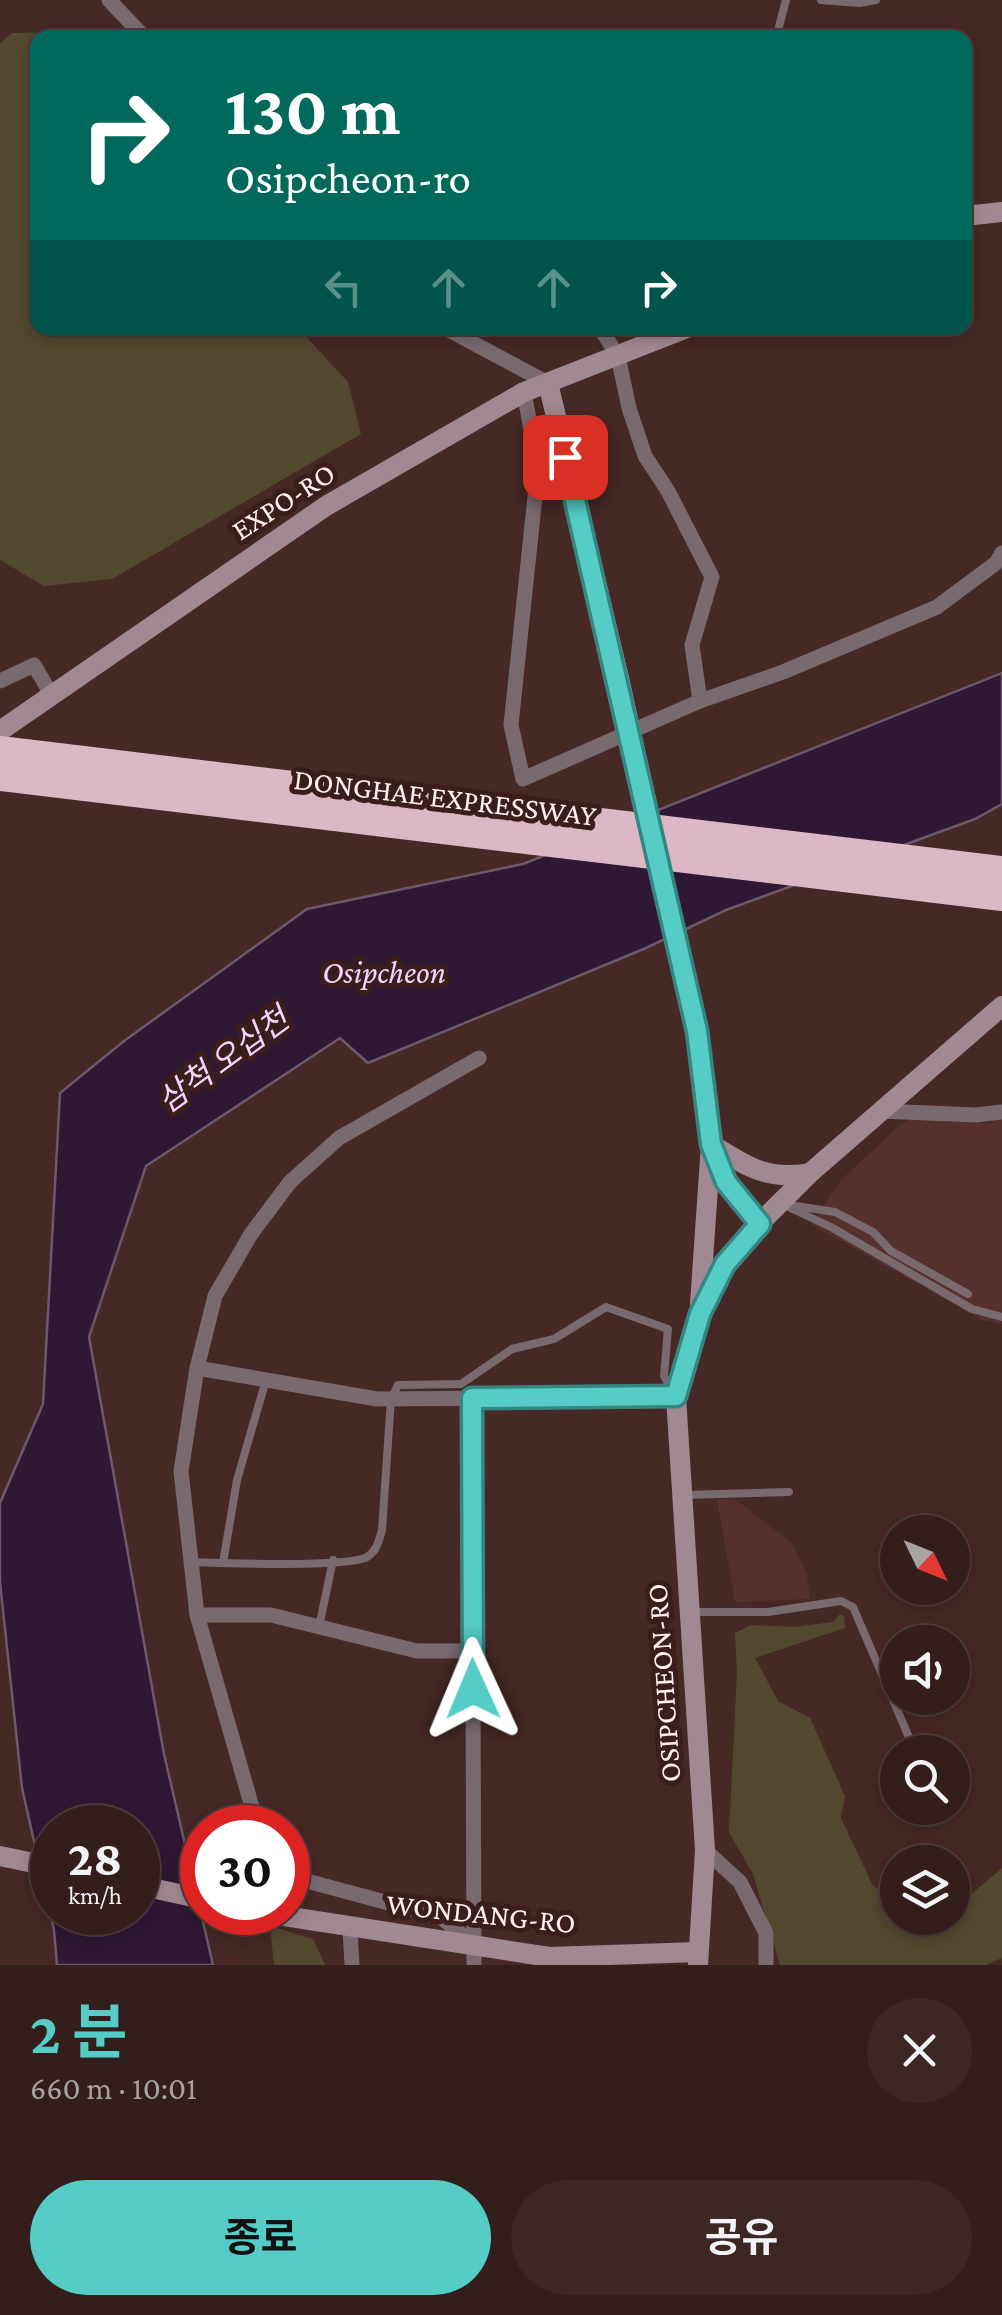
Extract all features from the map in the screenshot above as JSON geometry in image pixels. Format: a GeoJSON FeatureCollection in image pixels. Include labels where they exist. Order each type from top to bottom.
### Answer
{"type":"FeatureCollection","features":[{"type":"Feature","properties":{"kind":"highway","name":"DONGHAE EXPRESSWAY"},"geometry":{"type":"LineString","coordinates":[[0,750],[1002,870]]}},
{"type":"Feature","properties":{"kind":"highway","name":"DONGHAE EXPRESSWAY"},"geometry":{"type":"LineString","coordinates":[[0,777],[1002,897]]}},
{"type":"Feature","properties":{"kind":"street"},"geometry":{"type":"LineString","coordinates":[[109,0],[137,30]]}},
{"type":"Feature","properties":{"kind":"street"},"geometry":{"type":"LineString","coordinates":[[972,215],[1002,212]]}},
{"type":"Feature","properties":{"kind":"street"},"geometry":{"type":"LineString","coordinates":[[458,335],[548,384],[697,1031],[711,1144],[700,1314]]}},
{"type":"Feature","properties":{"kind":"street"},"geometry":{"type":"LineString","coordinates":[[604,335],[618,356],[644,456],[668,491],[712,577],[692,645],[700,701]]}},
{"type":"Feature","properties":{"kind":"street","name":"EXPO-RO"},"geometry":{"type":"LineString","coordinates":[[0,731],[326,506],[524,392],[670,335]]}},
{"type":"Feature","properties":{"kind":"street"},"geometry":{"type":"LineString","coordinates":[[524,392],[538,468],[511,725],[523,779],[700,701],[782,672],[937,607],[996,563],[1002,553]]}},
{"type":"Feature","properties":{"kind":"street"},"geometry":{"type":"LineString","coordinates":[[0,681],[34,664],[52,694]]}},
{"type":"Feature","properties":{"kind":"street","name":"OSIPCHEON-RO"},"geometry":{"type":"LineString","coordinates":[[698,1958],[704,1850],[676,1396],[700,1314],[725,1264],[780,1203],[1002,1006]]}},
{"type":"Feature","properties":{"kind":"street"},"geometry":{"type":"LineString","coordinates":[[252,1805],[198,1615],[181,1471],[197,1368],[215,1296],[250,1234],[290,1182],[340,1138],[479,1058]]}},
{"type":"Feature","properties":{"kind":"street"},"geometry":{"type":"LineString","coordinates":[[880,1111],[976,1115],[1002,1112]]}},
{"type":"Feature","properties":{"kind":"street"},"geometry":{"type":"LineString","coordinates":[[711,1144],[767,1174],[782,1178],[810,1174]]}},
{"type":"Feature","properties":{"kind":"street"},"geometry":{"type":"LineString","coordinates":[[711,1144],[726,1182],[760,1224]]}},
{"type":"Feature","properties":{"kind":"street"},"geometry":{"type":"LineString","coordinates":[[197,1368],[391,1399],[676,1396]]}},
{"type":"Feature","properties":{"kind":"street"},"geometry":{"type":"LineString","coordinates":[[472,1398],[474,1955]]}},
{"type":"Feature","properties":{"kind":"street"},"geometry":{"type":"LineString","coordinates":[[198,1615],[271,1615],[417,1652],[472,1651]]}},
{"type":"Feature","properties":{"kind":"street"},"geometry":{"type":"LineString","coordinates":[[704,1850],[740,1882],[766,1933],[766,1965]]}},
{"type":"Feature","properties":{"kind":"street"},"geometry":{"type":"LineString","coordinates":[[0,1856],[30,1862]]}},
{"type":"Feature","properties":{"kind":"street"},"geometry":{"type":"LineString","coordinates":[[310,1882],[442,1916],[474,1955]]}},
{"type":"Feature","properties":{"kind":"street","name":"WONDANG-RO"},"geometry":{"type":"LineString","coordinates":[[310,1922],[474,1955],[698,1958]]}},
{"type":"Feature","properties":{"kind":"street"},"geometry":{"type":"LineString","coordinates":[[350,1929],[352,1965]]}},
{"type":"Feature","properties":{"kind":"lane"},"geometry":{"type":"LineString","coordinates":[[778,30],[786,0]]}},
{"type":"Feature","properties":{"kind":"lane"},"geometry":{"type":"LineString","coordinates":[[821,0],[876,0]]}},
{"type":"Feature","properties":{"kind":"lane"},"geometry":{"type":"LineString","coordinates":[[780,1203],[835,1212],[873,1232],[891,1251],[968,1294]]}},
{"type":"Feature","properties":{"kind":"lane"},"geometry":{"type":"LineString","coordinates":[[780,1203],[972,1309],[1002,1317]]}},
{"type":"Feature","properties":{"kind":"lane"},"geometry":{"type":"LineString","coordinates":[[191,1562],[365,1558],[376,1548],[382,1530],[391,1399],[398,1385],[461,1384],[512,1349],[554,1339],[606,1307],[668,1329],[664,1376],[676,1396]]}},
{"type":"Feature","properties":{"kind":"lane"},"geometry":{"type":"LineString","coordinates":[[223,1563],[238,1480],[266,1380]]}},
{"type":"Feature","properties":{"kind":"lane"},"geometry":{"type":"LineString","coordinates":[[680,1496],[789,1492]]}},
{"type":"Feature","properties":{"kind":"lane"},"geometry":{"type":"LineString","coordinates":[[319,1627],[333,1560]]}},
{"type":"Feature","properties":{"kind":"lane"},"geometry":{"type":"LineString","coordinates":[[689,1612],[768,1612],[841,1601],[853,1607],[908,1735]]}},
{"type":"Feature","properties":{"kind":"shaded area"},"geometry":{"type":"Polygon","coordinates":[[[12,33],[30,33],[30,335],[304,335],[348,382],[361,434],[112,579],[44,586],[0,560],[0,44],[12,33]]]}},
{"type":"Feature","properties":{"kind":"shaded area"},"geometry":{"type":"Polygon","coordinates":[[[912,1118],[988,1124],[1002,1118],[1002,1324],[982,1320],[811,1224],[842,1179],[912,1118]]]}},
{"type":"Feature","properties":{"kind":"shaded area"},"geometry":{"type":"Polygon","coordinates":[[[735,1499],[791,1542],[807,1575],[810,1599],[735,1602],[717,1500],[735,1499]]]}},
{"type":"Feature","properties":{"kind":"shaded area"},"geometry":{"type":"Polygon","coordinates":[[[840,1614],[844,1616],[845,1628],[755,1658],[778,1701],[810,1718],[845,1796],[841,1818],[873,1886],[880,1890],[880,1935],[970,1935],[970,1895],[1002,1868],[1002,1958],[986,1965],[780,1965],[753,1874],[729,1832],[737,1674],[735,1633],[751,1625],[794,1627],[833,1622],[840,1614]]]}},
{"type":"Feature","properties":{"kind":"shaded area"},"geometry":{"type":"Polygon","coordinates":[[[271,1935],[313,1939],[325,1965],[274,1965],[271,1935]]]}},
{"type":"Feature","properties":{"kind":"water","name":"Osipcheon"},"geometry":{"type":"Polygon","coordinates":[[[1002,673],[1002,804],[975,819],[726,910],[646,948],[368,1063],[340,1038],[146,1166],[89,1337],[164,1754],[180,1823],[180,1935],[206,1935],[213,1965],[57,1965],[54,1935],[160,1935],[160,1805],[30,1805],[30,1824],[22,1788],[0,1582],[0,1503],[43,1404],[60,1093],[124,1041],[307,909],[523,864],[1002,673]]]}},
{"type":"Feature","properties":{"kind":"route"},"geometry":{"type":"LineString","coordinates":[[473,1689],[472,1398],[676,1396],[700,1314],[725,1264],[760,1224],[726,1182],[711,1144],[697,1031],[565,457]]}},
{"type":"Feature","properties":{"kind":"water label","name":"삼척 오십천"},"geometry":{"type":"Point","coordinates":[223,1060]}}]}
